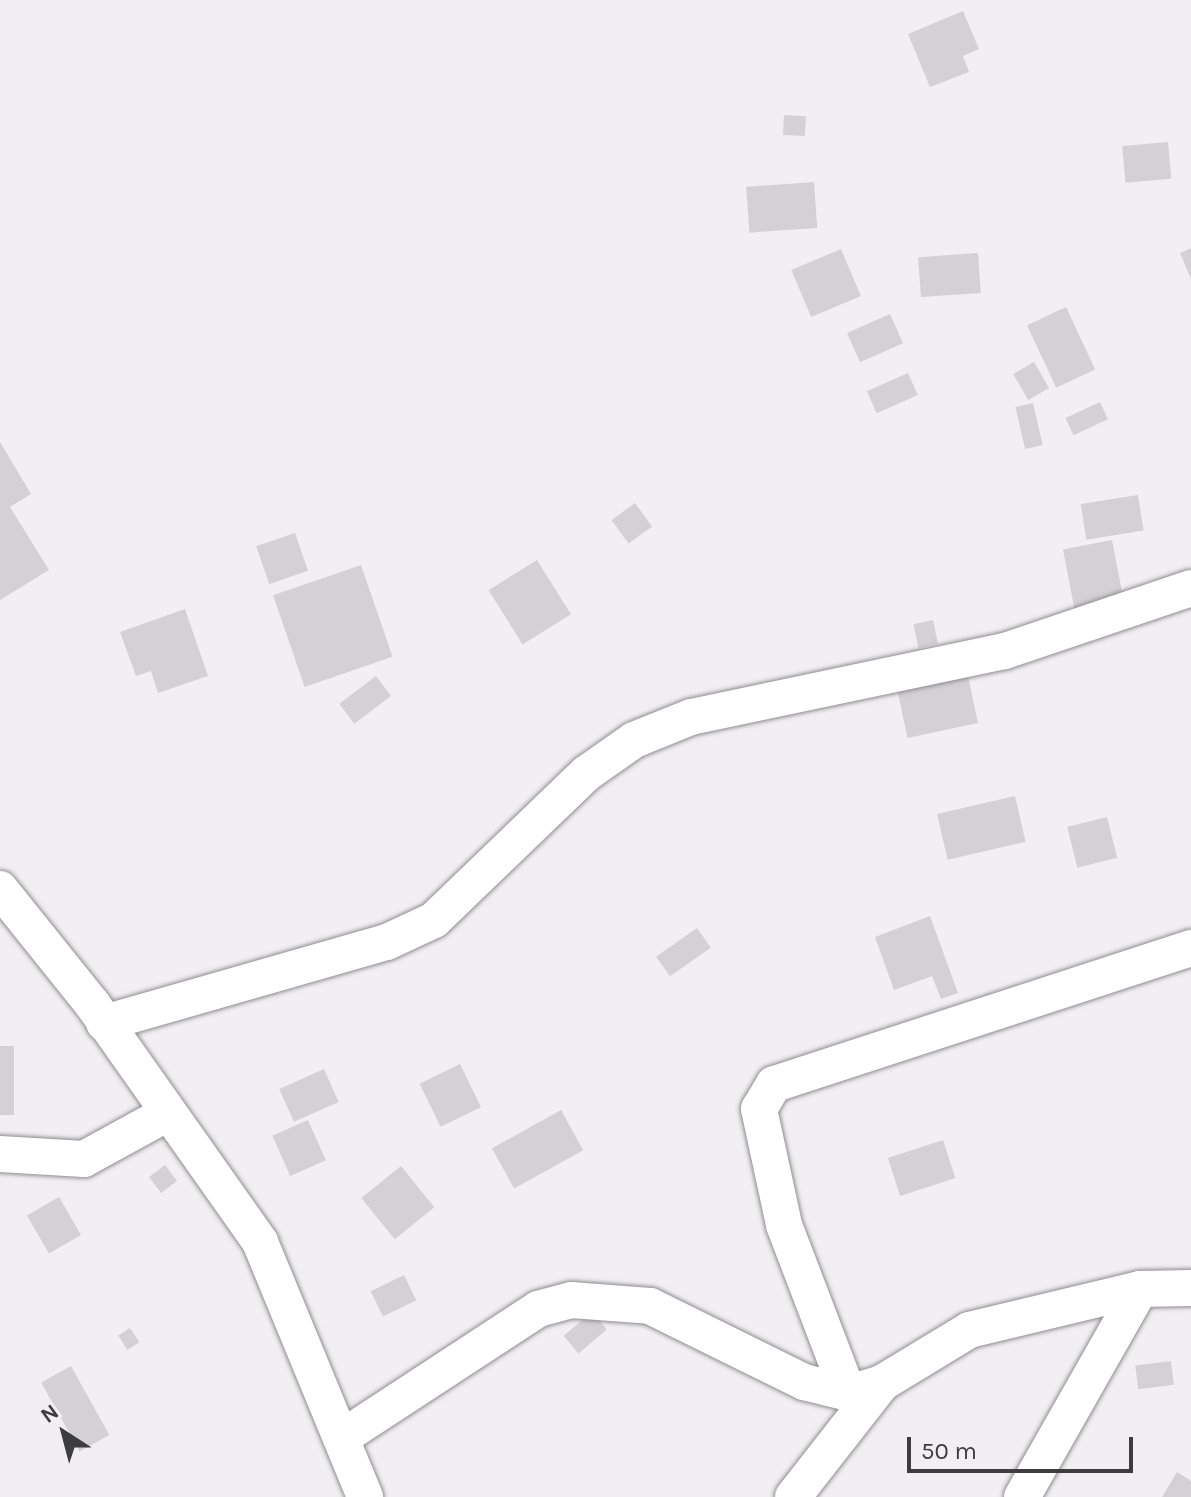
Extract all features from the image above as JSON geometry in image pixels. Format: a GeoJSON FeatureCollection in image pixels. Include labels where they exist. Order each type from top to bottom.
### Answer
{"type":"FeatureCollection","features":[{"type":"Feature","properties":{"kind":"street"},"geometry":{"type":"LineString","coordinates":[[104,1023],[387,942],[434,920],[587,773],[634,740],[691,717],[1005,651],[1191,588]]}},
{"type":"Feature","properties":{"kind":"street"},"geometry":{"type":"LineString","coordinates":[[0,889],[104,1023],[164,1115],[260,1242],[365,1497]]}},
{"type":"Feature","properties":{"kind":"street"},"geometry":{"type":"LineString","coordinates":[[848,1393],[784,1225],[759,1109],[765,1095],[774,1084],[1191,948]]}},
{"type":"Feature","properties":{"kind":"street"},"geometry":{"type":"LineString","coordinates":[[0,1154],[84,1159],[164,1115]]}},
{"type":"Feature","properties":{"kind":"street"},"geometry":{"type":"LineString","coordinates":[[341,1438],[538,1309],[571,1300],[650,1306],[804,1382],[848,1393],[882,1383],[969,1330],[1140,1289],[1191,1288]]}},
{"type":"Feature","properties":{"kind":"street"},"geometry":{"type":"LineString","coordinates":[[1022,1497],[1140,1289]]}},
{"type":"Feature","properties":{"kind":"street"},"geometry":{"type":"LineString","coordinates":[[793,1497],[882,1383]]}},
{"type":"Feature","properties":{"kind":"building"},"geometry":{"type":"Polygon","coordinates":[[[963,11],[979,49],[963,56],[969,72],[930,87],[908,34],[963,11]]]}},
{"type":"Feature","properties":{"kind":"building"},"geometry":{"type":"Polygon","coordinates":[[[784,115],[806,116],[805,136],[783,135],[784,115]]]}},
{"type":"Feature","properties":{"kind":"building"},"geometry":{"type":"Polygon","coordinates":[[[1168,142],[1171,179],[1125,183],[1122,146],[1168,142]]]}},
{"type":"Feature","properties":{"kind":"building"},"geometry":{"type":"Polygon","coordinates":[[[814,182],[817,228],[749,233],[746,187],[814,182]]]}},
{"type":"Feature","properties":{"kind":"building"},"geometry":{"type":"Polygon","coordinates":[[[1191,248],[1191,279],[1180,253],[1191,248]]]}},
{"type":"Feature","properties":{"kind":"building"},"geometry":{"type":"Polygon","coordinates":[[[841,249],[861,296],[811,317],[791,270],[841,249]]]}},
{"type":"Feature","properties":{"kind":"building"},"geometry":{"type":"Polygon","coordinates":[[[978,253],[981,293],[921,297],[918,257],[978,253]]]}},
{"type":"Feature","properties":{"kind":"building"},"geometry":{"type":"Polygon","coordinates":[[[1066,307],[1095,370],[1056,388],[1027,325],[1066,307]]]}},
{"type":"Feature","properties":{"kind":"building"},"geometry":{"type":"Polygon","coordinates":[[[890,314],[903,343],[860,362],[847,333],[890,314]]]}},
{"type":"Feature","properties":{"kind":"building"},"geometry":{"type":"Polygon","coordinates":[[[1034,362],[1049,388],[1028,400],[1013,374],[1034,362]]]}},
{"type":"Feature","properties":{"kind":"building"},"geometry":{"type":"Polygon","coordinates":[[[908,373],[918,395],[877,413],[867,391],[908,373]]]}},
{"type":"Feature","properties":{"kind":"building"},"geometry":{"type":"Polygon","coordinates":[[[1100,402],[1108,419],[1074,435],[1066,418],[1100,402]]]}},
{"type":"Feature","properties":{"kind":"building"},"geometry":{"type":"Polygon","coordinates":[[[1033,403],[1043,445],[1025,449],[1015,407],[1033,403]]]}},
{"type":"Feature","properties":{"kind":"building"},"geometry":{"type":"Polygon","coordinates":[[[0,442],[31,494],[10,507],[49,570],[0,600],[0,442]]]}},
{"type":"Feature","properties":{"kind":"building"},"geometry":{"type":"Polygon","coordinates":[[[1138,495],[1144,531],[1086,540],[1081,504],[1138,495]]]}},
{"type":"Feature","properties":{"kind":"building"},"geometry":{"type":"Polygon","coordinates":[[[635,503],[652,526],[629,544],[612,520],[635,503]]]}},
{"type":"Feature","properties":{"kind":"building"},"geometry":{"type":"Polygon","coordinates":[[[295,533],[308,571],[269,584],[256,546],[295,533]]]}},
{"type":"Feature","properties":{"kind":"building"},"geometry":{"type":"Polygon","coordinates":[[[1112,540],[1124,601],[1075,610],[1063,550],[1112,540]]]}},
{"type":"Feature","properties":{"kind":"building"},"geometry":{"type":"Polygon","coordinates":[[[537,560],[571,614],[523,644],[489,590],[537,560]]]}},
{"type":"Feature","properties":{"kind":"building"},"geometry":{"type":"Polygon","coordinates":[[[361,565],[393,657],[305,687],[273,595],[361,565]]]}},
{"type":"Feature","properties":{"kind":"building"},"geometry":{"type":"Polygon","coordinates":[[[185,609],[208,676],[158,693],[151,671],[136,676],[120,632],[185,609]]]}},
{"type":"Feature","properties":{"kind":"building"},"geometry":{"type":"Polygon","coordinates":[[[933,620],[938,643],[918,648],[913,624],[933,620]]]}},
{"type":"Feature","properties":{"kind":"building"},"geometry":{"type":"Polygon","coordinates":[[[376,676],[391,696],[354,724],[339,704],[376,676]]]}},
{"type":"Feature","properties":{"kind":"building"},"geometry":{"type":"Polygon","coordinates":[[[968,676],[978,723],[908,738],[898,691],[968,676]]]}},
{"type":"Feature","properties":{"kind":"building"},"geometry":{"type":"Polygon","coordinates":[[[1015,796],[1026,842],[948,860],[937,814],[1015,796]]]}},
{"type":"Feature","properties":{"kind":"building"},"geometry":{"type":"Polygon","coordinates":[[[1107,817],[1117,858],[1077,868],[1067,827],[1107,817]]]}},
{"type":"Feature","properties":{"kind":"building"},"geometry":{"type":"Polygon","coordinates":[[[930,916],[958,993],[941,999],[932,976],[894,990],[875,937],[930,916]]]}},
{"type":"Feature","properties":{"kind":"building"},"geometry":{"type":"Polygon","coordinates":[[[697,928],[711,948],[670,976],[656,957],[697,928]]]}},
{"type":"Feature","properties":{"kind":"building"},"geometry":{"type":"Polygon","coordinates":[[[0,1046],[14,1046],[14,1115],[0,1115],[0,1046]]]}},
{"type":"Feature","properties":{"kind":"building"},"geometry":{"type":"Polygon","coordinates":[[[460,1064],[481,1107],[441,1127],[420,1084],[460,1064]]]}},
{"type":"Feature","properties":{"kind":"building"},"geometry":{"type":"Polygon","coordinates":[[[324,1069],[339,1102],[294,1122],[279,1089],[324,1069]]]}},
{"type":"Feature","properties":{"kind":"building"},"geometry":{"type":"Polygon","coordinates":[[[561,1110],[583,1150],[514,1189],[492,1148],[561,1110]]]}},
{"type":"Feature","properties":{"kind":"building"},"geometry":{"type":"Polygon","coordinates":[[[308,1120],[326,1160],[290,1176],[272,1136],[308,1120]]]}},
{"type":"Feature","properties":{"kind":"building"},"geometry":{"type":"Polygon","coordinates":[[[943,1140],[955,1178],[900,1196],[888,1158],[943,1140]]]}},
{"type":"Feature","properties":{"kind":"building"},"geometry":{"type":"Polygon","coordinates":[[[165,1165],[177,1181],[161,1193],[149,1177],[165,1165]]]}},
{"type":"Feature","properties":{"kind":"building"},"geometry":{"type":"Polygon","coordinates":[[[401,1166],[434,1207],[395,1239],[361,1198],[401,1166]]]}},
{"type":"Feature","properties":{"kind":"building"},"geometry":{"type":"Polygon","coordinates":[[[59,1197],[81,1235],[49,1254],[27,1216],[59,1197]]]}},
{"type":"Feature","properties":{"kind":"building"},"geometry":{"type":"Polygon","coordinates":[[[404,1275],[416,1300],[383,1316],[371,1291],[404,1275]]]}},
{"type":"Feature","properties":{"kind":"building"},"geometry":{"type":"Polygon","coordinates":[[[592,1312],[607,1330],[578,1353],[564,1336],[592,1312]]]}},
{"type":"Feature","properties":{"kind":"building"},"geometry":{"type":"Polygon","coordinates":[[[130,1328],[139,1342],[128,1350],[118,1336],[130,1328]]]}},
{"type":"Feature","properties":{"kind":"building"},"geometry":{"type":"Polygon","coordinates":[[[1171,1361],[1174,1385],[1138,1389],[1135,1365],[1171,1361]]]}},
{"type":"Feature","properties":{"kind":"building"},"geometry":{"type":"Polygon","coordinates":[[[71,1366],[109,1435],[80,1452],[41,1382],[71,1366]]]}},
{"type":"Feature","properties":{"kind":"building"},"geometry":{"type":"Polygon","coordinates":[[[1177,1472],[1191,1481],[1191,1497],[1162,1497],[1177,1472]]]}}]}
